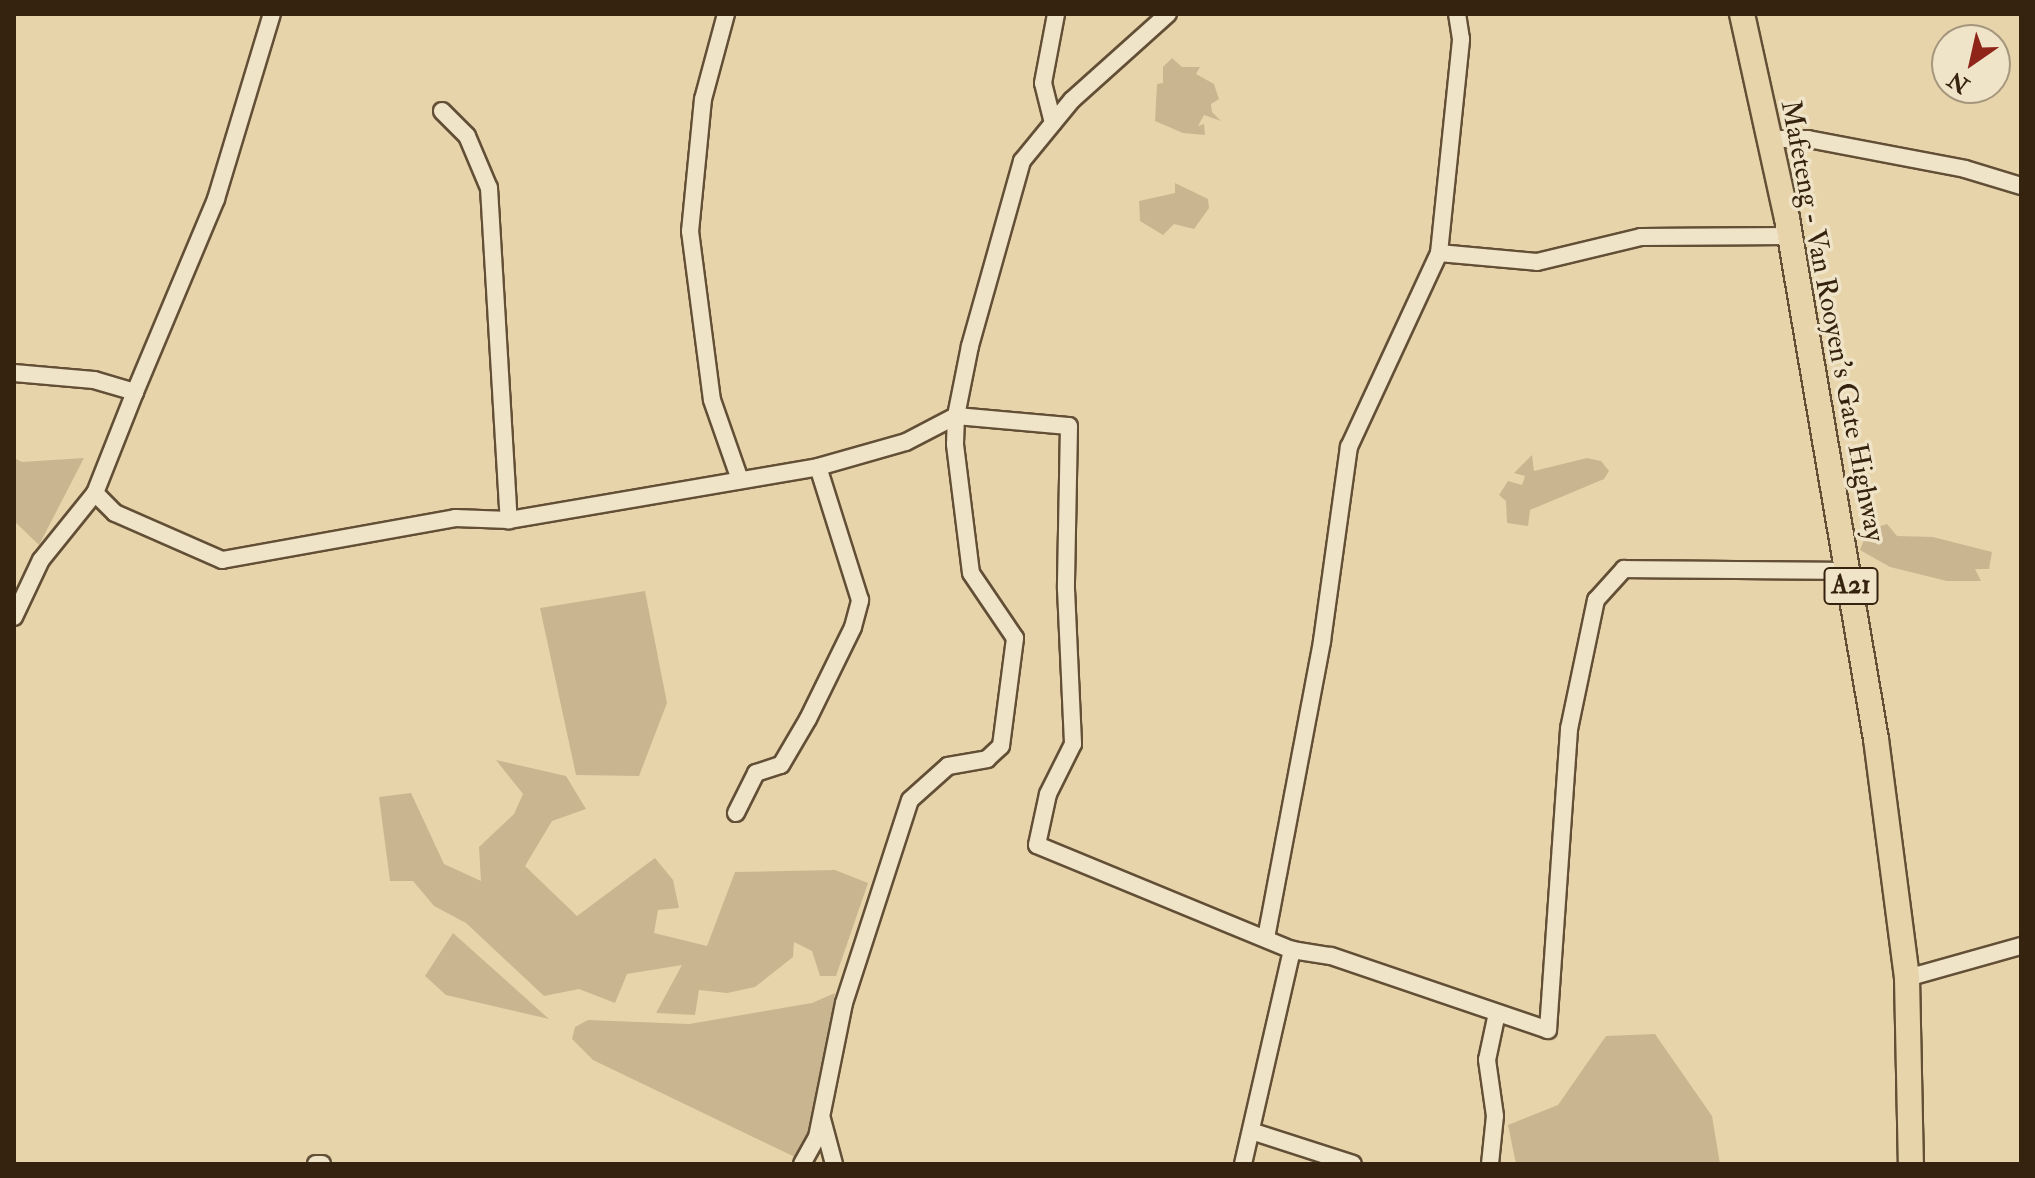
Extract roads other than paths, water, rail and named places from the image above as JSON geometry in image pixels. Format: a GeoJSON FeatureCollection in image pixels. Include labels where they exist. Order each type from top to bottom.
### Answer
{"type":"FeatureCollection","features":[{"type":"Feature","properties":{"kind":"main road","name":"Mafeteng - Van Rooyen's Gate Highway"},"geometry":{"type":"LineString","coordinates":[[1742,14],[1789,236],[1848,571],[1907,978],[1911,1164]]}},
{"type":"Feature","properties":{"kind":"street"},"geometry":{"type":"LineString","coordinates":[[14,617],[41,560],[95,493],[216,199],[272,14]]}},
{"type":"Feature","properties":{"kind":"street"},"geometry":{"type":"LineString","coordinates":[[726,14],[703,99],[690,231],[712,400],[740,480]]}},
{"type":"Feature","properties":{"kind":"street"},"geometry":{"type":"LineString","coordinates":[[1053,123],[1043,83],[1056,14]]}},
{"type":"Feature","properties":{"kind":"street"},"geometry":{"type":"LineString","coordinates":[[802,1164],[822,1118],[844,1003],[910,800],[948,766],[987,759],[1001,746],[1015,638],[971,573],[955,444],[956,416],[970,346],[1022,161],[1053,123],[1168,14]]}},
{"type":"Feature","properties":{"kind":"street"},"geometry":{"type":"LineString","coordinates":[[1266,938],[1322,641],[1349,447],[1439,253],[1461,39],[1457,14]]}},
{"type":"Feature","properties":{"kind":"street"},"geometry":{"type":"LineString","coordinates":[[442,111],[467,136],[489,188],[509,520]]}},
{"type":"Feature","properties":{"kind":"street"},"geometry":{"type":"LineString","coordinates":[[1770,139],[1808,139],[1965,169],[2021,186]]}},
{"type":"Feature","properties":{"kind":"street"},"geometry":{"type":"LineString","coordinates":[[1439,253],[1537,262],[1641,237],[1789,236]]}},
{"type":"Feature","properties":{"kind":"street"},"geometry":{"type":"LineString","coordinates":[[14,373],[94,380],[135,392]]}},
{"type":"Feature","properties":{"kind":"street"},"geometry":{"type":"LineString","coordinates":[[95,493],[115,513],[222,560],[455,518],[509,520],[818,467],[906,442],[956,416],[1069,426],[1066,589],[1074,693],[1073,744],[1048,794],[1037,845],[1292,950],[1331,956],[1548,1030],[1569,729],[1596,600],[1624,569],[1848,571]]}},
{"type":"Feature","properties":{"kind":"street"},"geometry":{"type":"LineString","coordinates":[[736,813],[756,773],[781,765],[808,719],[853,627],[860,600],[818,467]]}},
{"type":"Feature","properties":{"kind":"street"},"geometry":{"type":"LineString","coordinates":[[1907,978],[2021,946]]}},
{"type":"Feature","properties":{"kind":"street"},"geometry":{"type":"LineString","coordinates":[[1243,1164],[1292,950]]}},
{"type":"Feature","properties":{"kind":"street"},"geometry":{"type":"LineString","coordinates":[[1490,1164],[1495,1116],[1487,1060],[1497,1013]]}},
{"type":"Feature","properties":{"kind":"street"},"geometry":{"type":"LineString","coordinates":[[822,1118],[834,1164]]}},
{"type":"Feature","properties":{"kind":"street"},"geometry":{"type":"LineString","coordinates":[[1251,1131],[1353,1164]]}}]}
